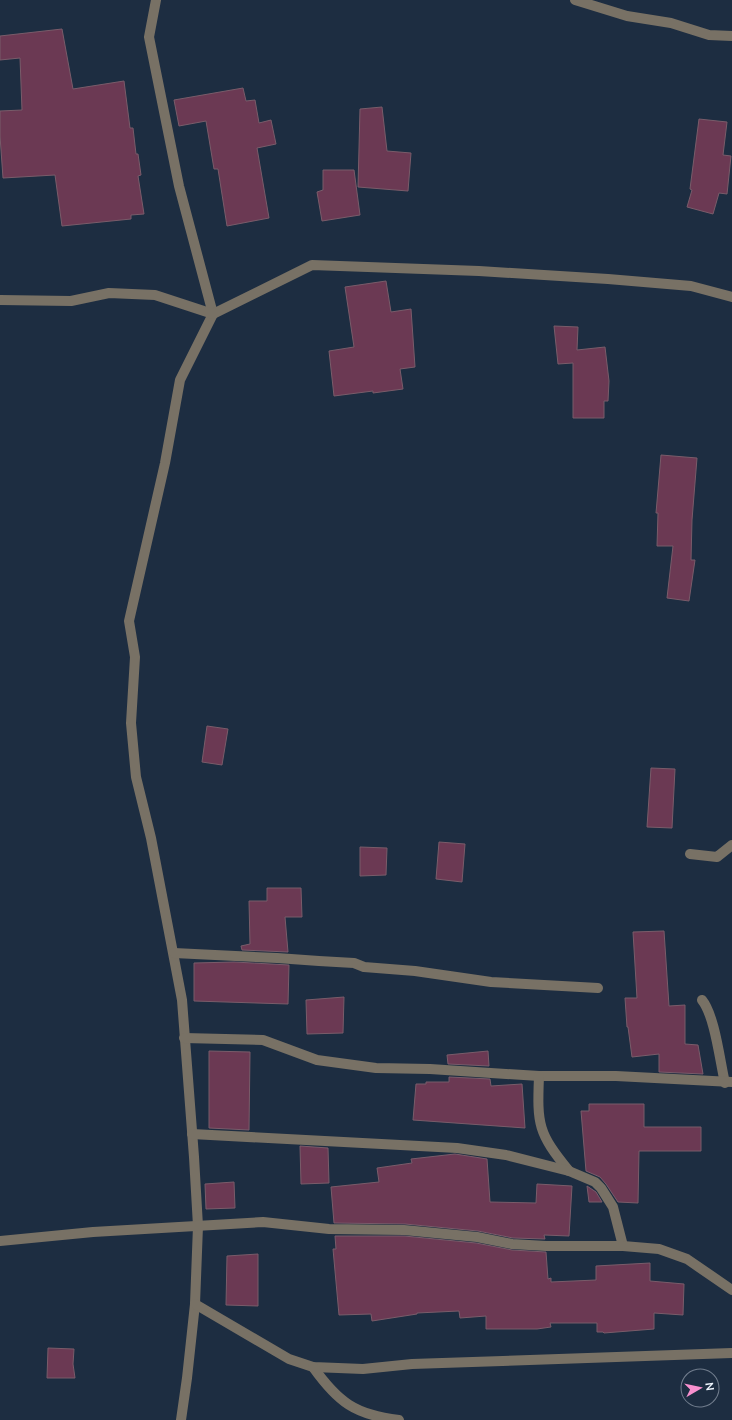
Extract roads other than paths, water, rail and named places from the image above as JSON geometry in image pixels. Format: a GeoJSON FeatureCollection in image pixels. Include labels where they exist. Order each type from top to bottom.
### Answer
{"type":"FeatureCollection","features":[{"type":"Feature","properties":{"kind":"street"},"geometry":{"type":"LineString","coordinates":[[156,0],[149,37],[179,186],[213,314]]}},
{"type":"Feature","properties":{"kind":"street"},"geometry":{"type":"LineString","coordinates":[[575,0],[627,16],[671,23],[709,35],[732,36]]}},
{"type":"Feature","properties":{"kind":"street"},"geometry":{"type":"LineString","coordinates":[[181,1420],[195,1304],[198,1226],[182,1000],[151,838],[136,777],[131,723],[135,657],[129,621],[165,464],[180,380],[213,314],[312,265],[479,271],[608,279],[691,286],[732,297]]}},
{"type":"Feature","properties":{"kind":"street"},"geometry":{"type":"LineString","coordinates":[[0,300],[71,301],[109,293],[155,295],[213,314]]}},
{"type":"Feature","properties":{"kind":"street"},"geometry":{"type":"LineString","coordinates":[[690,854],[717,857],[732,845]]}},
{"type":"Feature","properties":{"kind":"street"},"geometry":{"type":"LineString","coordinates":[[174,953],[354,963],[364,967],[415,971],[491,982],[598,988]]}},
{"type":"Feature","properties":{"kind":"street"},"geometry":{"type":"LineString","coordinates":[[184,1038],[263,1040],[316,1060],[376,1068],[430,1069],[539,1076],[616,1076],[729,1082],[707,1007],[702,1000]]}},
{"type":"Feature","properties":{"kind":"street"},"geometry":{"type":"LineString","coordinates":[[539,1076],[538,1108],[542,1130],[554,1152],[570,1171]]}},
{"type":"Feature","properties":{"kind":"street"},"geometry":{"type":"LineString","coordinates":[[192,1134],[457,1148],[506,1155],[570,1171],[595,1182],[601,1188],[613,1207],[623,1246]]}},
{"type":"Feature","properties":{"kind":"street"},"geometry":{"type":"LineString","coordinates":[[0,1241],[92,1232],[263,1222],[329,1229],[404,1230],[477,1238],[512,1244],[546,1246],[623,1246],[659,1249],[687,1259],[732,1290]]}},
{"type":"Feature","properties":{"kind":"street"},"geometry":{"type":"LineString","coordinates":[[195,1304],[289,1359],[313,1367],[363,1369],[412,1364],[732,1353]]}},
{"type":"Feature","properties":{"kind":"street"},"geometry":{"type":"LineString","coordinates":[[313,1367],[324,1383],[338,1398],[367,1414],[399,1420]]}}]}
